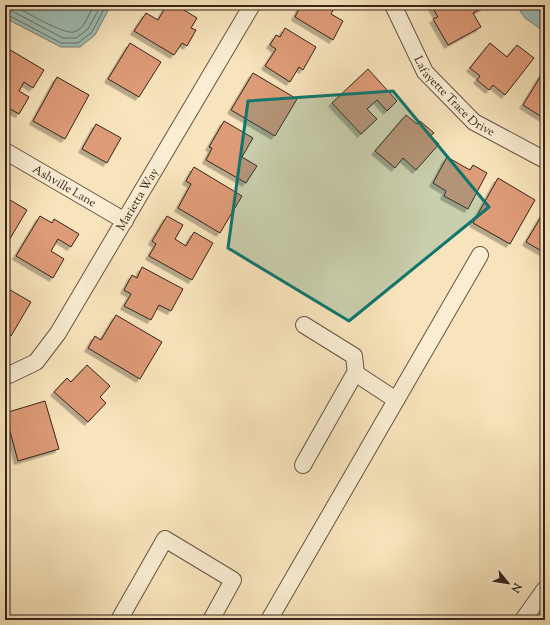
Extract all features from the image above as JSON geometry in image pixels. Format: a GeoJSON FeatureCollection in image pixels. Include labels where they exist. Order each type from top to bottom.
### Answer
{"type":"FeatureCollection","features":[{"type":"Feature","properties":{"kind":"street","name":"Marietta Way"},"geometry":{"type":"LineString","coordinates":[[5,374],[9,375],[36,362],[58,333],[252,5]]}},
{"type":"Feature","properties":{"kind":"street","name":"Lafayette Trace Drive"},"geometry":{"type":"LineString","coordinates":[[393,5],[425,72],[474,122],[545,160]]}},
{"type":"Feature","properties":{"kind":"street","name":"Ashville Lane"},"geometry":{"type":"LineString","coordinates":[[5,151],[125,221]]}},
{"type":"Feature","properties":{"kind":"street"},"geometry":{"type":"LineString","coordinates":[[269,620],[480,256]]}},
{"type":"Feature","properties":{"kind":"street"},"geometry":{"type":"LineString","coordinates":[[304,325],[354,356],[356,374]]}},
{"type":"Feature","properties":{"kind":"street"},"geometry":{"type":"LineString","coordinates":[[303,465],[355,373],[356,374]]}},
{"type":"Feature","properties":{"kind":"street"},"geometry":{"type":"LineString","coordinates":[[356,374],[396,400]]}},
{"type":"Feature","properties":{"kind":"street"},"geometry":{"type":"LineString","coordinates":[[119,620],[165,539],[233,580],[211,620]]}},
{"type":"Feature","properties":{"kind":"street"},"geometry":{"type":"LineString","coordinates":[[523,620],[545,590]]}},
{"type":"Feature","properties":{"kind":"highlighted area"},"geometry":{"type":"Polygon","coordinates":[[[393,91],[489,207],[349,321],[228,248],[248,101],[393,91]]]}},
{"type":"Feature","properties":{"kind":"water"},"geometry":{"type":"Polygon","coordinates":[[[5,5],[111,5],[95,35],[80,47],[61,47],[5,18],[5,5]]]}},
{"type":"Feature","properties":{"kind":"water"},"geometry":{"type":"Polygon","coordinates":[[[516,5],[545,5],[545,32],[525,18],[516,5]]]}},
{"type":"Feature","properties":{"kind":"building"},"geometry":{"type":"Polygon","coordinates":[[[167,5],[176,5],[197,18],[191,28],[196,30],[187,46],[182,43],[174,55],[134,31],[146,13],[158,20],[167,5]]]}},
{"type":"Feature","properties":{"kind":"building"},"geometry":{"type":"Polygon","coordinates":[[[301,5],[336,5],[331,14],[343,21],[333,40],[295,17],[301,5]]]}},
{"type":"Feature","properties":{"kind":"building"},"geometry":{"type":"Polygon","coordinates":[[[431,5],[486,6],[473,13],[481,27],[448,45],[433,19],[438,17],[431,5]]]}},
{"type":"Feature","properties":{"kind":"building"},"geometry":{"type":"Polygon","coordinates":[[[285,28],[316,47],[303,70],[299,67],[290,82],[265,66],[276,49],[270,45],[276,35],[280,37],[285,28]]]}},
{"type":"Feature","properties":{"kind":"building"},"geometry":{"type":"Polygon","coordinates":[[[130,43],[161,62],[139,97],[108,79],[130,43]]]}},
{"type":"Feature","properties":{"kind":"building"},"geometry":{"type":"Polygon","coordinates":[[[490,43],[507,57],[517,45],[534,58],[505,95],[493,85],[489,90],[477,80],[480,76],[470,68],[490,43]]]}},
{"type":"Feature","properties":{"kind":"building"},"geometry":{"type":"Polygon","coordinates":[[[7,48],[44,70],[33,88],[24,82],[19,91],[29,97],[19,114],[5,106],[5,51],[7,48]]]}},
{"type":"Feature","properties":{"kind":"building"},"geometry":{"type":"Polygon","coordinates":[[[368,69],[397,101],[387,111],[377,100],[367,109],[377,119],[361,134],[332,103],[368,69]]]}},
{"type":"Feature","properties":{"kind":"building"},"geometry":{"type":"Polygon","coordinates":[[[545,69],[545,119],[523,105],[545,69]]]}},
{"type":"Feature","properties":{"kind":"building"},"geometry":{"type":"Polygon","coordinates":[[[253,73],[297,99],[275,136],[231,110],[253,73]]]}},
{"type":"Feature","properties":{"kind":"building"},"geometry":{"type":"Polygon","coordinates":[[[57,77],[89,95],[65,139],[33,121],[57,77]]]}},
{"type":"Feature","properties":{"kind":"building"},"geometry":{"type":"Polygon","coordinates":[[[406,115],[417,124],[420,121],[434,133],[430,136],[439,144],[416,170],[403,158],[395,168],[375,151],[406,115]]]}},
{"type":"Feature","properties":{"kind":"building"},"geometry":{"type":"Polygon","coordinates":[[[224,121],[253,138],[242,157],[257,166],[246,183],[206,160],[212,148],[209,147],[224,121]]]}},
{"type":"Feature","properties":{"kind":"building"},"geometry":{"type":"Polygon","coordinates":[[[96,124],[121,138],[107,163],[82,149],[96,124]]]}},
{"type":"Feature","properties":{"kind":"building"},"geometry":{"type":"Polygon","coordinates":[[[447,157],[470,170],[473,165],[487,173],[468,209],[444,196],[446,191],[433,183],[447,157]]]}},
{"type":"Feature","properties":{"kind":"building"},"geometry":{"type":"Polygon","coordinates":[[[194,167],[242,196],[220,233],[178,208],[191,184],[186,181],[194,167]]]}},
{"type":"Feature","properties":{"kind":"building"},"geometry":{"type":"Polygon","coordinates":[[[498,178],[535,200],[510,244],[473,223],[498,178]]]}},
{"type":"Feature","properties":{"kind":"building"},"geometry":{"type":"Polygon","coordinates":[[[5,197],[27,210],[8,242],[5,240],[5,197]]]}},
{"type":"Feature","properties":{"kind":"building"},"geometry":{"type":"Polygon","coordinates":[[[545,210],[545,253],[526,242],[545,210]]]}},
{"type":"Feature","properties":{"kind":"building"},"geometry":{"type":"Polygon","coordinates":[[[40,216],[52,223],[54,219],[79,234],[71,247],[58,239],[51,251],[64,259],[53,278],[16,256],[40,216]]]}},
{"type":"Feature","properties":{"kind":"building"},"geometry":{"type":"Polygon","coordinates":[[[167,216],[183,225],[175,239],[186,246],[194,232],[213,243],[192,280],[149,256],[156,244],[152,241],[167,216]]]}},
{"type":"Feature","properties":{"kind":"building"},"geometry":{"type":"Polygon","coordinates":[[[142,267],[183,289],[171,311],[159,305],[151,320],[124,306],[131,294],[124,290],[132,275],[137,278],[142,267]]]}},
{"type":"Feature","properties":{"kind":"building"},"geometry":{"type":"Polygon","coordinates":[[[5,287],[31,302],[11,336],[5,332],[5,287]]]}},
{"type":"Feature","properties":{"kind":"building"},"geometry":{"type":"Polygon","coordinates":[[[116,315],[162,342],[140,379],[88,348],[95,336],[101,340],[116,315]]]}},
{"type":"Feature","properties":{"kind":"building"},"geometry":{"type":"Polygon","coordinates":[[[87,365],[110,386],[100,397],[106,403],[88,422],[54,392],[67,378],[71,382],[87,365]]]}},
{"type":"Feature","properties":{"kind":"building"},"geometry":{"type":"Polygon","coordinates":[[[45,401],[59,449],[18,461],[5,413],[45,401]]]}}]}
